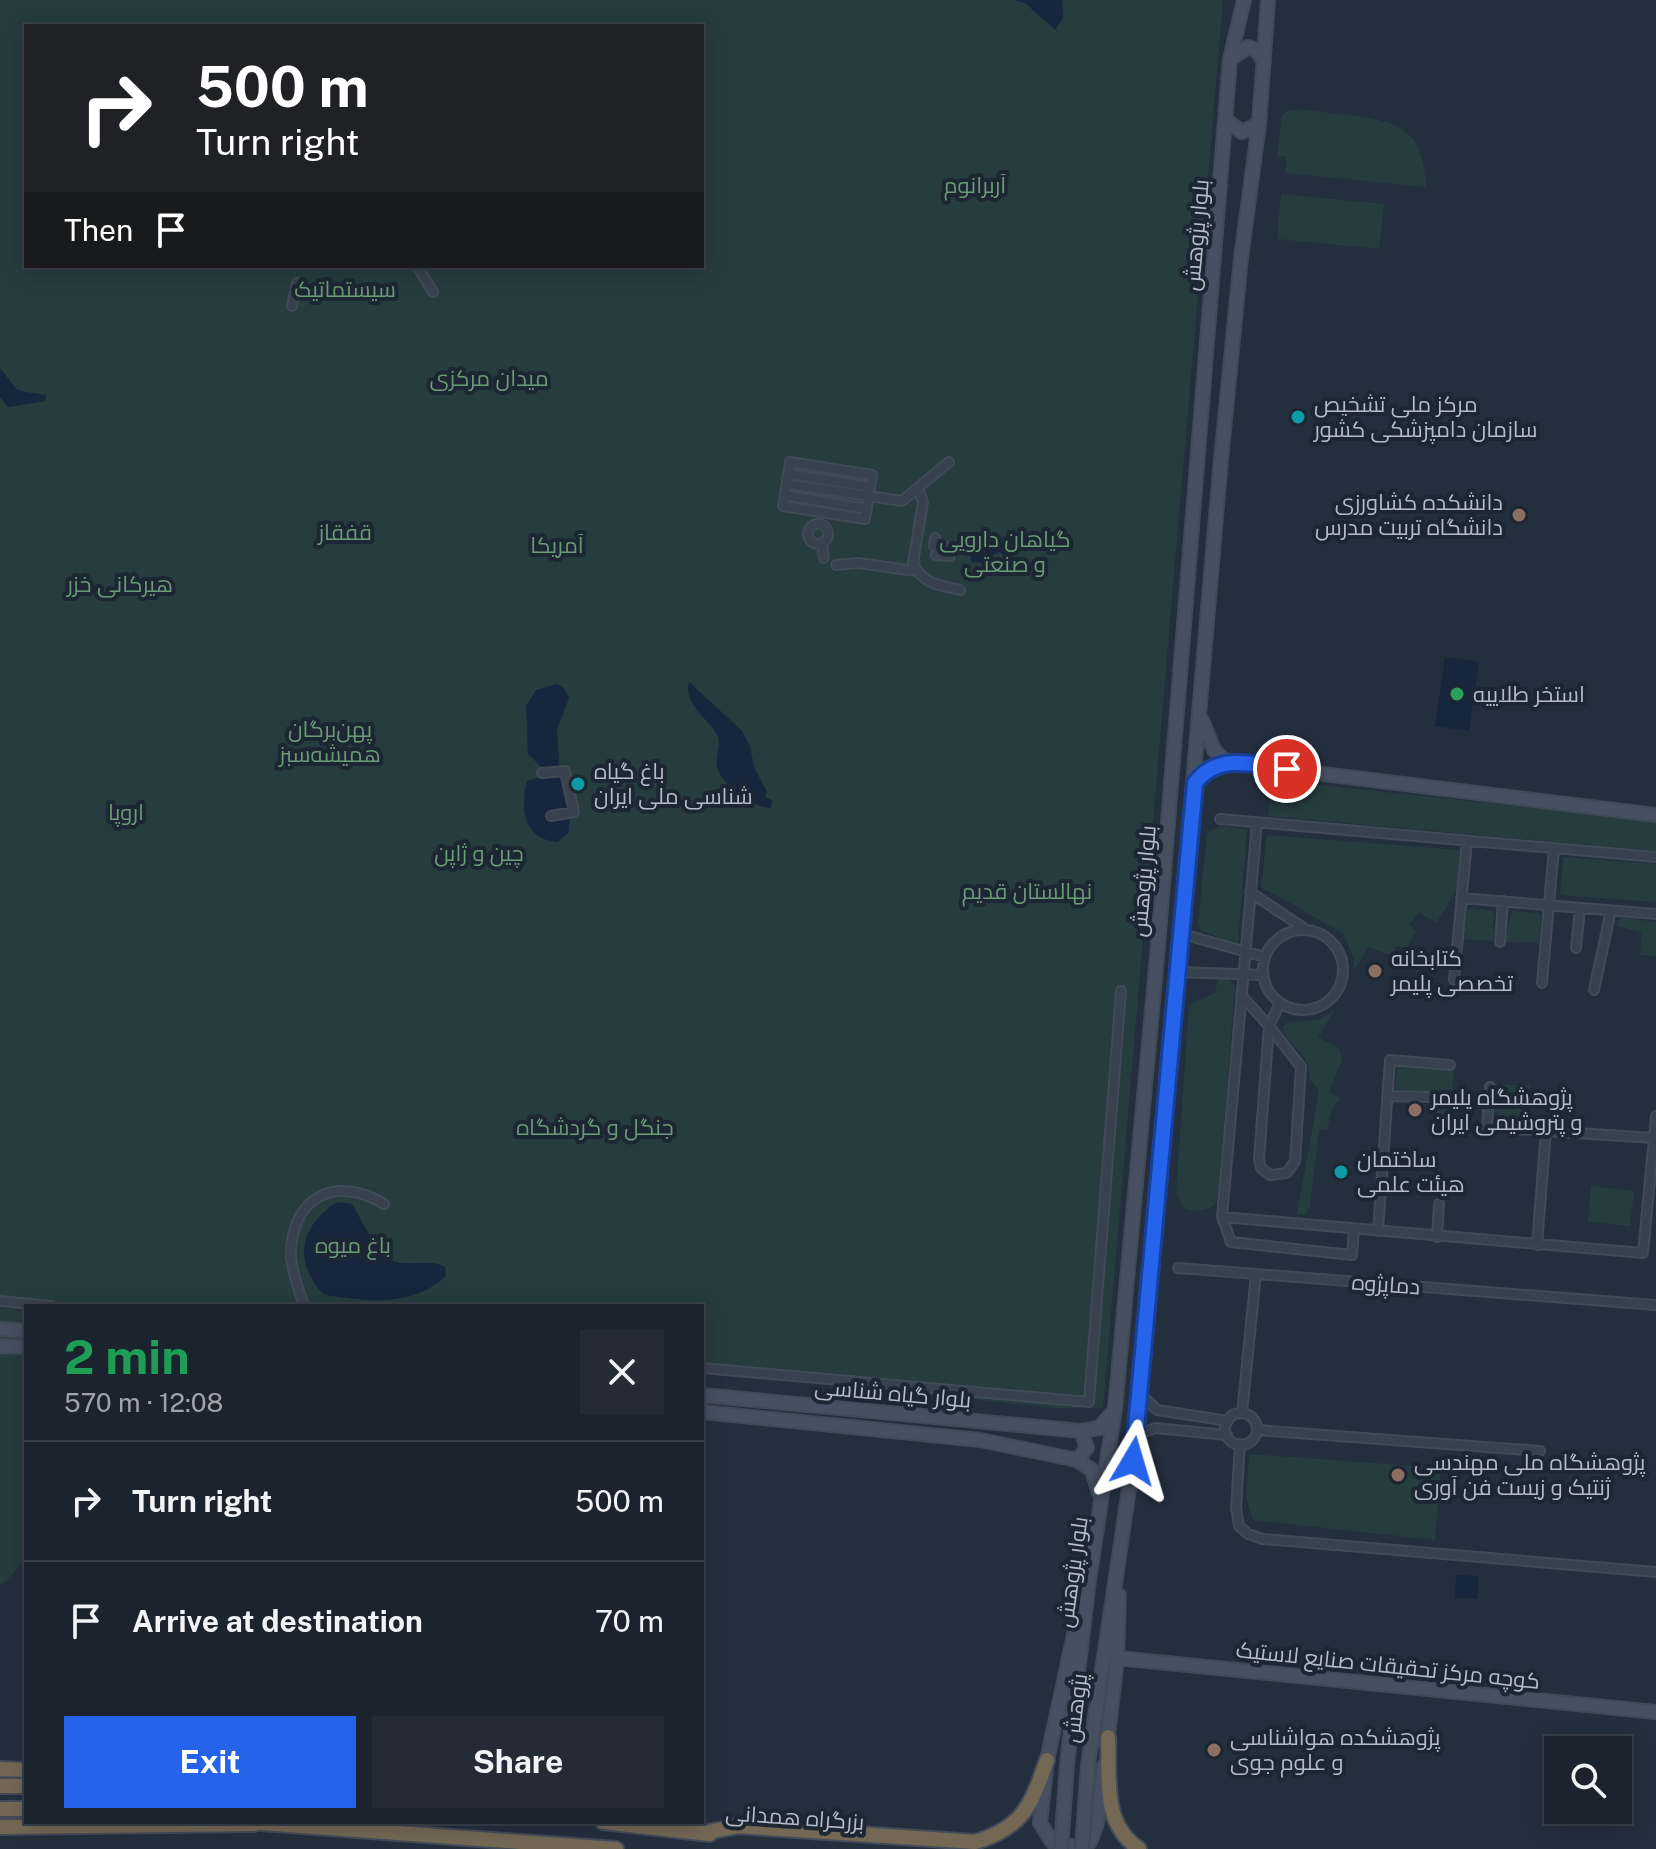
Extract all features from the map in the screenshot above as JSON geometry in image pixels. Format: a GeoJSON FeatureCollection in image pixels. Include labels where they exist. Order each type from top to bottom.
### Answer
{"type":"FeatureCollection","features":[{"type":"Feature","properties":{"kind":"highway"},"geometry":{"type":"LineString","coordinates":[[1108,1737],[1111,1813],[1123,1837],[1139,1849]]}},
{"type":"Feature","properties":{"kind":"highway"},"geometry":{"type":"LineString","coordinates":[[703,1833],[738,1826],[975,1842],[1002,1834],[1025,1813],[1047,1760]]}},
{"type":"Feature","properties":{"kind":"highway"},"geometry":{"type":"LineString","coordinates":[[0,1769],[24,1770]]}},
{"type":"Feature","properties":{"kind":"highway"},"geometry":{"type":"LineString","coordinates":[[0,1786],[24,1786]]}},
{"type":"Feature","properties":{"kind":"highway"},"geometry":{"type":"LineString","coordinates":[[0,1809],[24,1809]]}},
{"type":"Feature","properties":{"kind":"highway"},"geometry":{"type":"LineString","coordinates":[[0,1827],[190,1824]]}},
{"type":"Feature","properties":{"kind":"highway"},"geometry":{"type":"LineString","coordinates":[[267,1824],[616,1849]]}},
{"type":"Feature","properties":{"kind":"highway","name":"بزرگراه همدانی"},"geometry":{"type":"LineString","coordinates":[[621,1824],[703,1833],[935,1849]]}},
{"type":"Feature","properties":{"kind":"street","name":"بلوار پژوهش"},"geometry":{"type":"LineString","coordinates":[[1061,1849],[1067,1764],[1089,1580],[1115,1409],[1158,942],[1230,59],[1244,0]]}},
{"type":"Feature","properties":{"kind":"street","name":"بلوار پژوهش"},"geometry":{"type":"LineString","coordinates":[[1110,1608],[1119,1566],[1137,1435],[1239,273],[1259,124],[1268,0]]}},
{"type":"Feature","properties":{"kind":"street"},"geometry":{"type":"LineString","coordinates":[[1230,59],[1248,47],[1256,50],[1264,61]]}},
{"type":"Feature","properties":{"kind":"street"},"geometry":{"type":"LineString","coordinates":[[1226,120],[1242,132],[1259,124]]}},
{"type":"Feature","properties":{"kind":"street"},"geometry":{"type":"LineString","coordinates":[[418,268],[433,292]]}},
{"type":"Feature","properties":{"kind":"street"},"geometry":{"type":"LineString","coordinates":[[292,306],[297,283]]}},
{"type":"Feature","properties":{"kind":"street"},"geometry":{"type":"LineString","coordinates":[[790,462],[807,465],[872,475],[865,519],[783,506],[790,462]]}},
{"type":"Feature","properties":{"kind":"street"},"geometry":{"type":"LineString","coordinates":[[787,479],[804,487],[902,501],[949,462]]}},
{"type":"Feature","properties":{"kind":"street"},"geometry":{"type":"LineString","coordinates":[[800,509],[807,465]]}},
{"type":"Feature","properties":{"kind":"street"},"geometry":{"type":"LineString","coordinates":[[824,468],[816,512],[828,536],[822,544],[824,558]]}},
{"type":"Feature","properties":{"kind":"street"},"geometry":{"type":"LineString","coordinates":[[822,544],[815,544],[808,537],[811,527],[821,524],[833,514],[839,470]]}},
{"type":"Feature","properties":{"kind":"street"},"geometry":{"type":"LineString","coordinates":[[849,517],[856,473]]}},
{"type":"Feature","properties":{"kind":"street"},"geometry":{"type":"LineString","coordinates":[[787,479],[805,477],[870,487]]}},
{"type":"Feature","properties":{"kind":"street"},"geometry":{"type":"LineString","coordinates":[[918,489],[923,502],[913,563],[916,571],[934,587],[960,590]]}},
{"type":"Feature","properties":{"kind":"street"},"geometry":{"type":"LineString","coordinates":[[785,495],[867,509]]}},
{"type":"Feature","properties":{"kind":"street"},"geometry":{"type":"LineString","coordinates":[[935,538],[934,546],[943,553],[961,549]]}},
{"type":"Feature","properties":{"kind":"street"},"geometry":{"type":"LineString","coordinates":[[836,565],[858,563],[916,571]]}},
{"type":"Feature","properties":{"kind":"street"},"geometry":{"type":"LineString","coordinates":[[1201,717],[1214,750],[1226,762]]}},
{"type":"Feature","properties":{"kind":"street"},"geometry":{"type":"LineString","coordinates":[[1195,783],[1206,769],[1226,762],[1656,815]]}},
{"type":"Feature","properties":{"kind":"street"},"geometry":{"type":"LineString","coordinates":[[542,773],[565,771],[572,791],[571,812],[554,816]]}},
{"type":"Feature","properties":{"kind":"street"},"geometry":{"type":"LineString","coordinates":[[1220,819],[1656,857]]}},
{"type":"Feature","properties":{"kind":"street"},"geometry":{"type":"LineString","coordinates":[[1257,823],[1222,1217],[1231,1242],[1352,1255],[1354,1229]]}},
{"type":"Feature","properties":{"kind":"street"},"geometry":{"type":"LineString","coordinates":[[1454,980],[1467,841]]}},
{"type":"Feature","properties":{"kind":"street"},"geometry":{"type":"LineString","coordinates":[[1542,983],[1554,848]]}},
{"type":"Feature","properties":{"kind":"street"},"geometry":{"type":"LineString","coordinates":[[1250,892],[1305,929],[1330,939],[1343,963],[1343,976],[1330,1000],[1306,1010],[1280,1003],[1271,994],[1263,975],[1265,957],[1280,936],[1305,929]]}},
{"type":"Feature","properties":{"kind":"street"},"geometry":{"type":"LineString","coordinates":[[1461,898],[1656,914]]}},
{"type":"Feature","properties":{"kind":"street"},"geometry":{"type":"LineString","coordinates":[[1500,942],[1503,901]]}},
{"type":"Feature","properties":{"kind":"street"},"geometry":{"type":"LineString","coordinates":[[1576,948],[1580,908]]}},
{"type":"Feature","properties":{"kind":"street"},"geometry":{"type":"LineString","coordinates":[[1594,990],[1611,910]]}},
{"type":"Feature","properties":{"kind":"street"},"geometry":{"type":"LineString","coordinates":[[1182,934],[1244,954],[1265,957]]}},
{"type":"Feature","properties":{"kind":"street"},"geometry":{"type":"LineString","coordinates":[[1178,972],[1263,975]]}},
{"type":"Feature","properties":{"kind":"street"},"geometry":{"type":"LineString","coordinates":[[704,1368],[1089,1402],[1121,991]]}},
{"type":"Feature","properties":{"kind":"street"},"geometry":{"type":"LineString","coordinates":[[1241,995],[1269,1026],[1301,1067],[1295,1161],[1287,1173],[1270,1175],[1261,1168],[1259,1159],[1269,1026],[1280,1003]]}},
{"type":"Feature","properties":{"kind":"street"},"geometry":{"type":"LineString","coordinates":[[1378,1231],[1390,1060],[1450,1065]]}},
{"type":"Feature","properties":{"kind":"street"},"geometry":{"type":"LineString","coordinates":[[1490,1087],[1487,1127],[1653,1138]]}},
{"type":"Feature","properties":{"kind":"street"},"geometry":{"type":"LineString","coordinates":[[1388,1096],[1432,1097]]}},
{"type":"Feature","properties":{"kind":"street"},"geometry":{"type":"LineString","coordinates":[[1222,1217],[1643,1253],[1656,1116]]}},
{"type":"Feature","properties":{"kind":"street"},"geometry":{"type":"LineString","coordinates":[[1537,1245],[1546,1131]]}},
{"type":"Feature","properties":{"kind":"street"},"geometry":{"type":"LineString","coordinates":[[303,1304],[291,1255],[304,1206],[316,1196],[332,1192],[369,1195],[384,1204]]}},
{"type":"Feature","properties":{"kind":"street"},"geometry":{"type":"LineString","coordinates":[[1437,1237],[1439,1204]]}},
{"type":"Feature","properties":{"kind":"street","name":"دماپژوه"},"geometry":{"type":"LineString","coordinates":[[1178,1268],[1656,1305]]}},
{"type":"Feature","properties":{"kind":"street"},"geometry":{"type":"LineString","coordinates":[[1242,1413],[1256,1274]]}},
{"type":"Feature","properties":{"kind":"street"},"geometry":{"type":"LineString","coordinates":[[0,1301],[31,1304]]}},
{"type":"Feature","properties":{"kind":"street"},"geometry":{"type":"LineString","coordinates":[[0,1329],[24,1331]]}},
{"type":"Feature","properties":{"kind":"street"},"geometry":{"type":"LineString","coordinates":[[0,1346],[24,1347]]}},
{"type":"Feature","properties":{"kind":"street"},"geometry":{"type":"LineString","coordinates":[[1141,1394],[1157,1410],[1228,1421],[1242,1413]]}},
{"type":"Feature","properties":{"kind":"street","name":"بلوار گیاه شناسی"},"geometry":{"type":"LineString","coordinates":[[704,1395],[1081,1431]]}},
{"type":"Feature","properties":{"kind":"street"},"geometry":{"type":"LineString","coordinates":[[1101,1502],[1092,1470],[1077,1460],[1087,1448],[1081,1431],[1099,1428],[1115,1409]]}},
{"type":"Feature","properties":{"kind":"street","name":"بلوار گیاه شناسی"},"geometry":{"type":"LineString","coordinates":[[704,1412],[980,1440],[1077,1460]]}},
{"type":"Feature","properties":{"kind":"street"},"geometry":{"type":"LineString","coordinates":[[1242,1413],[1252,1418],[1257,1430]]}},
{"type":"Feature","properties":{"kind":"street"},"geometry":{"type":"LineString","coordinates":[[1227,1435],[1228,1421]]}},
{"type":"Feature","properties":{"kind":"street"},"geometry":{"type":"LineString","coordinates":[[1137,1435],[1155,1428],[1227,1435],[1240,1444]]}},
{"type":"Feature","properties":{"kind":"street"},"geometry":{"type":"LineString","coordinates":[[1240,1444],[1250,1441],[1257,1430]]}},
{"type":"Feature","properties":{"kind":"street"},"geometry":{"type":"LineString","coordinates":[[1257,1430],[1540,1451]]}},
{"type":"Feature","properties":{"kind":"street"},"geometry":{"type":"LineString","coordinates":[[1240,1444],[1237,1518],[1248,1534],[1263,1539],[1656,1572]]}},
{"type":"Feature","properties":{"kind":"street"},"geometry":{"type":"LineString","coordinates":[[1089,1580],[1068,1649],[1047,1760],[1040,1823],[1052,1842],[1076,1847],[1090,1842],[1095,1833],[1117,1658],[1119,1566]]}},
{"type":"Feature","properties":{"kind":"street","name":"پژوهش"},"geometry":{"type":"LineString","coordinates":[[1082,1849],[1088,1765],[1110,1608]]}},
{"type":"Feature","properties":{"kind":"street","name":"کوچه مرکز تحقیقات صنایع لاستیک"},"geometry":{"type":"LineString","coordinates":[[1117,1658],[1656,1712]]}},
{"type":"Feature","properties":{"kind":"green space","name":"باغ گیاه‌ شناسی ملی ایران"},"geometry":{"type":"Polygon","coordinates":[[[0,0],[1223,0],[1103,1408],[1058,1408],[704,1372],[704,1304],[0,1302],[0,0]]]}},
{"type":"Feature","properties":{"kind":"green space"},"geometry":{"type":"Polygon","coordinates":[[[1288,110],[1313,110],[1375,119],[1402,129],[1419,150],[1426,187],[1286,173],[1286,157],[1277,156],[1282,115],[1288,110]]]}},
{"type":"Feature","properties":{"kind":"green space"},"geometry":{"type":"Polygon","coordinates":[[[1281,194],[1384,204],[1379,249],[1277,239],[1281,194]]]}},
{"type":"Feature","properties":{"kind":"green space"},"geometry":{"type":"Polygon","coordinates":[[[1273,780],[1656,821],[1656,851],[1268,816],[1273,780]]]}},
{"type":"Feature","properties":{"kind":"green space"},"geometry":{"type":"Polygon","coordinates":[[[1221,826],[1247,830],[1238,944],[1234,947],[1221,944],[1221,938],[1201,931],[1198,924],[1207,833],[1221,826]]]}},
{"type":"Feature","properties":{"kind":"green space"},"geometry":{"type":"Polygon","coordinates":[[[1267,835],[1460,850],[1458,888],[1437,922],[1419,913],[1409,924],[1416,931],[1406,949],[1397,945],[1393,956],[1369,947],[1353,971],[1354,959],[1343,933],[1261,887],[1267,835]]]}},
{"type":"Feature","properties":{"kind":"green space"},"geometry":{"type":"Polygon","coordinates":[[[1563,857],[1656,864],[1656,902],[1560,895],[1563,857]]]}},
{"type":"Feature","properties":{"kind":"green space"},"geometry":{"type":"Polygon","coordinates":[[[1467,909],[1494,911],[1493,941],[1464,939],[1467,909]]]}},
{"type":"Feature","properties":{"kind":"green space"},"geometry":{"type":"Polygon","coordinates":[[[1512,911],[1537,913],[1541,917],[1539,943],[1505,942],[1512,911]]]}},
{"type":"Feature","properties":{"kind":"green space"},"geometry":{"type":"Polygon","coordinates":[[[1620,917],[1656,922],[1656,956],[1640,955],[1641,932],[1617,926],[1620,917]]]}},
{"type":"Feature","properties":{"kind":"green space"},"geometry":{"type":"Polygon","coordinates":[[[1218,979],[1229,979],[1235,987],[1219,1188],[1216,1203],[1205,1210],[1194,1211],[1185,1209],[1176,1193],[1189,1005],[1215,993],[1218,979]]]}},
{"type":"Feature","properties":{"kind":"green space"},"geometry":{"type":"Polygon","coordinates":[[[1335,1010],[1318,1037],[1339,1048],[1342,1060],[1329,1092],[1341,1098],[1332,1109],[1327,1129],[1319,1130],[1310,1206],[1306,1215],[1297,1214],[1319,1091],[1309,1078],[1307,1063],[1282,1027],[1288,1022],[1318,1020],[1335,1010]]]}},
{"type":"Feature","properties":{"kind":"green space"},"geometry":{"type":"Polygon","coordinates":[[[1397,1067],[1454,1070],[1450,1115],[1437,1114],[1437,1093],[1395,1089],[1397,1067]]]}},
{"type":"Feature","properties":{"kind":"green space"},"geometry":{"type":"Polygon","coordinates":[[[1498,1084],[1530,1086],[1529,1113],[1523,1118],[1501,1117],[1495,1113],[1498,1084]]]}},
{"type":"Feature","properties":{"kind":"green space"},"geometry":{"type":"Polygon","coordinates":[[[1591,1186],[1634,1191],[1630,1226],[1588,1222],[1591,1186]]]}},
{"type":"Feature","properties":{"kind":"green space"},"geometry":{"type":"Polygon","coordinates":[[[0,1308],[24,1311],[24,1559],[5,1583],[0,1584],[0,1308]]]}},
{"type":"Feature","properties":{"kind":"green space"},"geometry":{"type":"Polygon","coordinates":[[[1249,1454],[1441,1468],[1435,1540],[1253,1520],[1246,1498],[1249,1454]]]}},
{"type":"Feature","properties":{"kind":"water"},"geometry":{"type":"Polygon","coordinates":[[[1014,0],[1062,0],[1063,18],[1055,30],[1025,3],[1014,0]]]}},
{"type":"Feature","properties":{"kind":"water"},"geometry":{"type":"Polygon","coordinates":[[[0,368],[18,390],[46,395],[46,401],[8,407],[0,397],[0,368]]]}},
{"type":"Feature","properties":{"kind":"water"},"geometry":{"type":"Polygon","coordinates":[[[986,541],[1004,547],[1008,556],[999,552],[992,555],[989,563],[971,562],[971,546],[986,541]]]}},
{"type":"Feature","properties":{"kind":"water","name":"استخر طلاییه"},"geometry":{"type":"Polygon","coordinates":[[[1445,657],[1479,662],[1469,731],[1435,726],[1445,657]]]}},
{"type":"Feature","properties":{"kind":"water"},"geometry":{"type":"Polygon","coordinates":[[[689,682],[742,731],[750,746],[754,767],[767,792],[765,797],[772,800],[771,808],[739,794],[720,774],[717,767],[718,736],[693,704],[688,690],[689,682]]]}},
{"type":"Feature","properties":{"kind":"water"},"geometry":{"type":"Polygon","coordinates":[[[557,684],[563,687],[569,698],[557,730],[560,775],[570,800],[569,832],[558,842],[546,840],[531,829],[524,802],[527,781],[543,776],[545,770],[528,754],[526,706],[536,690],[557,684]]]}},
{"type":"Feature","properties":{"kind":"water"},"geometry":{"type":"Polygon","coordinates":[[[337,1202],[352,1204],[382,1257],[400,1263],[438,1264],[445,1267],[446,1276],[433,1286],[404,1298],[373,1300],[324,1295],[308,1270],[304,1258],[305,1246],[315,1222],[337,1202]]]}},
{"type":"Feature","properties":{"kind":"water"},"geometry":{"type":"Polygon","coordinates":[[[1456,1575],[1479,1576],[1477,1599],[1455,1598],[1456,1575]]]}},
{"type":"Feature","properties":{"kind":"place","name":"مرکز ملی تشخیص سازمان دامپزشکی کشور"},"geometry":{"type":"Point","coordinates":[1298,417]}},
{"type":"Feature","properties":{"kind":"place","name":"دانشکده کشاورزی دانشگاه تربیت مدرس"},"geometry":{"type":"Point","coordinates":[1519,515]}},
{"type":"Feature","properties":{"kind":"place","name":"استخر طلاییه"},"geometry":{"type":"Point","coordinates":[1457,694]}},
{"type":"Feature","properties":{"kind":"place","name":"باغ گیاه‌ شناسی ملی ایران"},"geometry":{"type":"Point","coordinates":[578,784]}},
{"type":"Feature","properties":{"kind":"place","name":"کتابخانه تخصصی پلیمر"},"geometry":{"type":"Point","coordinates":[1375,971]}},
{"type":"Feature","properties":{"kind":"place","name":"پژوهشگاه پلیمر و پتروشیمی ایران"},"geometry":{"type":"Point","coordinates":[1415,1110]}},
{"type":"Feature","properties":{"kind":"place","name":"ساختمان هیئت علمی"},"geometry":{"type":"Point","coordinates":[1341,1172]}},
{"type":"Feature","properties":{"kind":"place","name":"پژوهشگاه ملی مهندسی ژنتیک و زیست فن آوری"},"geometry":{"type":"Point","coordinates":[1398,1475]}},
{"type":"Feature","properties":{"kind":"place","name":"پژوهشکده هواشناسی و علوم جوی"},"geometry":{"type":"Point","coordinates":[1214,1750]}},
{"type":"Feature","properties":{"kind":"route"},"geometry":{"type":"LineString","coordinates":[[1133,1461],[1195,783],[1206,769],[1226,762],[1287,769]]}},
{"type":"Feature","properties":{"kind":"park label","name":"آربرانوم"},"geometry":{"type":"Point","coordinates":[975,185]}},
{"type":"Feature","properties":{"kind":"park label","name":"سیستماتیک"},"geometry":{"type":"Point","coordinates":[345,289]}},
{"type":"Feature","properties":{"kind":"park label","name":"میدان مرکزی"},"geometry":{"type":"Point","coordinates":[489,378]}},
{"type":"Feature","properties":{"kind":"park label","name":"قفقاز"},"geometry":{"type":"Point","coordinates":[345,532]}},
{"type":"Feature","properties":{"kind":"park label","name":"آمریکا"},"geometry":{"type":"Point","coordinates":[557,545]}},
{"type":"Feature","properties":{"kind":"park label","name":"گیاهان دارویی و صنعتی"},"geometry":{"type":"Point","coordinates":[1005,552]}},
{"type":"Feature","properties":{"kind":"park label","name":"هیرکانی خزر"},"geometry":{"type":"Point","coordinates":[120,584]}},
{"type":"Feature","properties":{"kind":"park label","name":"پهن‌برگان همیشه‌سبز"},"geometry":{"type":"Point","coordinates":[330,742]}},
{"type":"Feature","properties":{"kind":"park label","name":"اروپا"},"geometry":{"type":"Point","coordinates":[126,812]}},
{"type":"Feature","properties":{"kind":"park label","name":"چین و ژاپن"},"geometry":{"type":"Point","coordinates":[479,853]}},
{"type":"Feature","properties":{"kind":"park label","name":"نهالستان قدیم"},"geometry":{"type":"Point","coordinates":[1027,891]}},
{"type":"Feature","properties":{"kind":"park label","name":"جنگل و گردشگاه"},"geometry":{"type":"Point","coordinates":[595,1127]}},
{"type":"Feature","properties":{"kind":"park label","name":"باغ میوه"},"geometry":{"type":"Point","coordinates":[353,1245]}}]}
